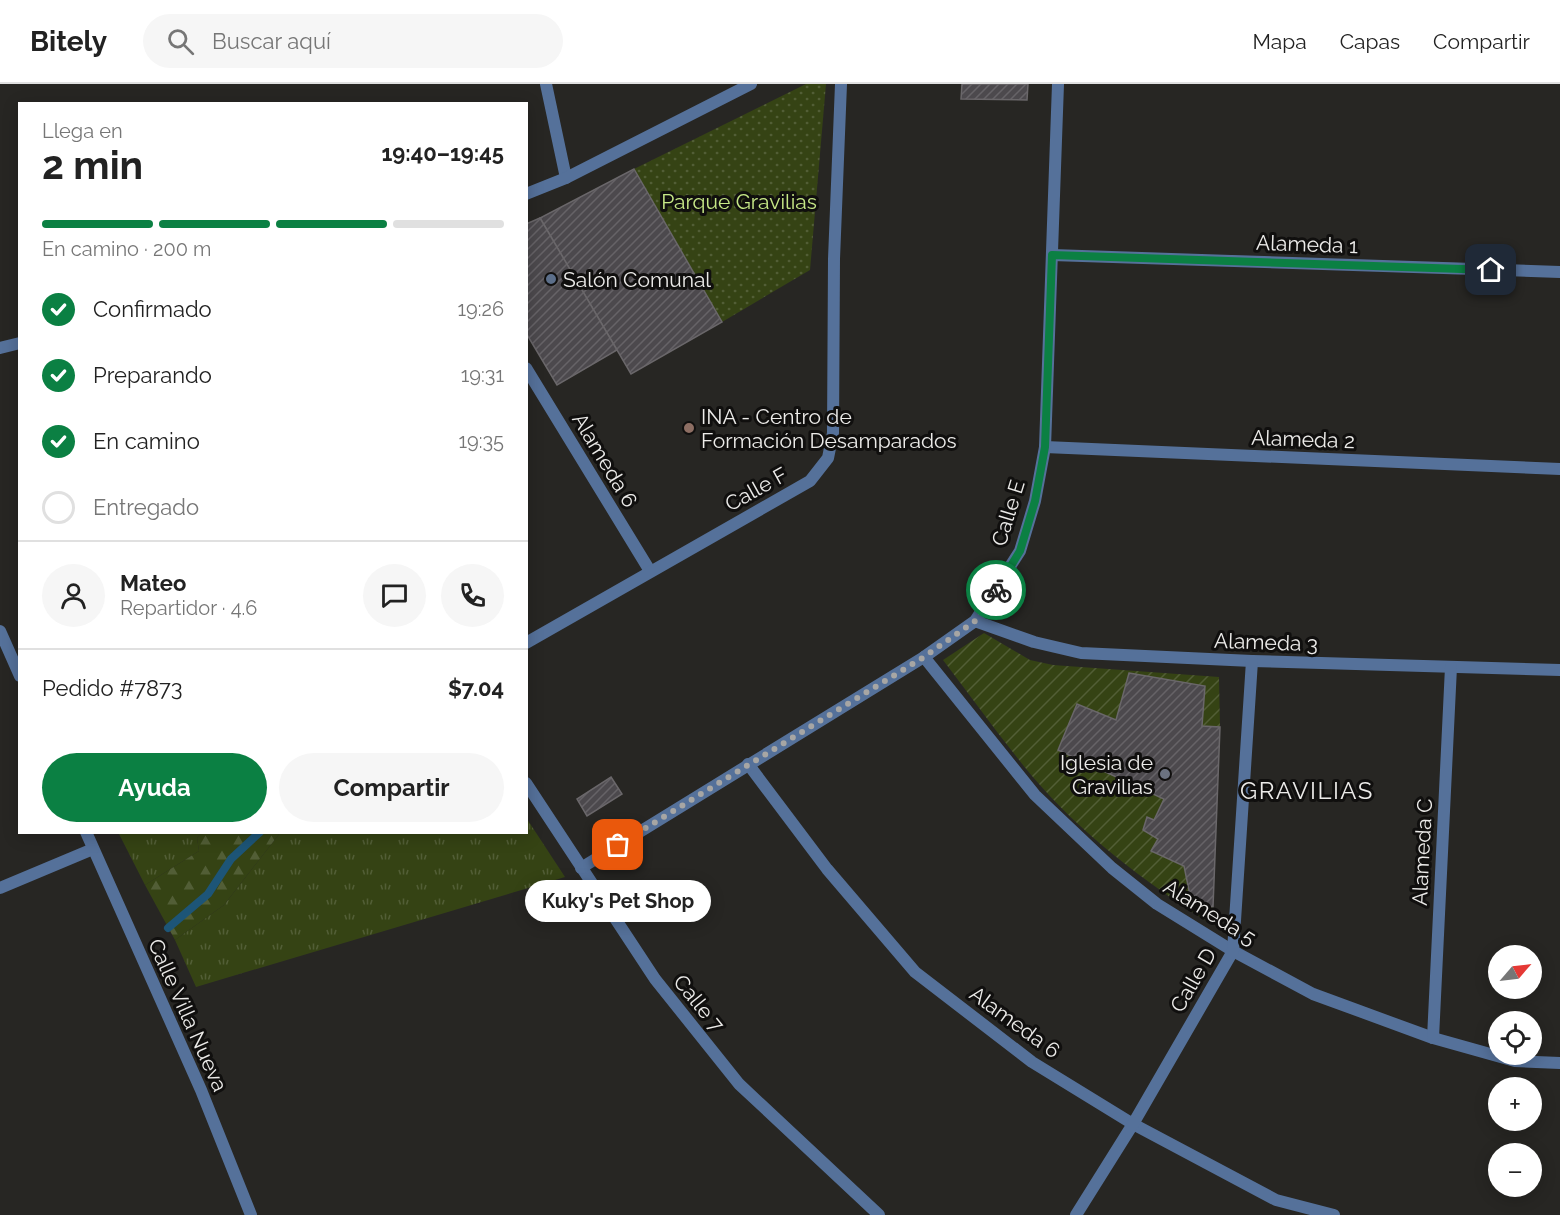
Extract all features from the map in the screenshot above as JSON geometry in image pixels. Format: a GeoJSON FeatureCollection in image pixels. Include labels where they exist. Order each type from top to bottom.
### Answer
{"type":"FeatureCollection","features":[{"type":"Feature","properties":{"kind":"street"},"geometry":{"type":"LineString","coordinates":[[546,84],[566,178]]}},
{"type":"Feature","properties":{"kind":"street"},"geometry":{"type":"LineString","coordinates":[[528,193],[566,178],[751,84]]}},
{"type":"Feature","properties":{"kind":"street","name":"Calle F"},"geometry":{"type":"LineString","coordinates":[[528,641],[810,481],[828,458],[833,433],[834,259],[841,84]]}},
{"type":"Feature","properties":{"kind":"street","name":"Calle E"},"geometry":{"type":"LineString","coordinates":[[580,868],[924,657],[975,621],[1020,551],[1035,501],[1045,447],[1058,84]]}},
{"type":"Feature","properties":{"kind":"street","name":"Alameda 1"},"geometry":{"type":"LineString","coordinates":[[1052,255],[1560,272]]}},
{"type":"Feature","properties":{"kind":"street"},"geometry":{"type":"LineString","coordinates":[[0,348],[18,344]]}},
{"type":"Feature","properties":{"kind":"street","name":"Alameda 6"},"geometry":{"type":"LineString","coordinates":[[528,371],[650,571]]}},
{"type":"Feature","properties":{"kind":"street","name":"Alameda 2"},"geometry":{"type":"LineString","coordinates":[[1045,447],[1560,469]]}},
{"type":"Feature","properties":{"kind":"street","name":"Alameda 3"},"geometry":{"type":"LineString","coordinates":[[975,621],[1034,642],[1081,653],[1252,661],[1560,670]]}},
{"type":"Feature","properties":{"kind":"street"},"geometry":{"type":"LineString","coordinates":[[0,632],[18,672]]}},
{"type":"Feature","properties":{"kind":"street","name":"Alameda 5"},"geometry":{"type":"LineString","coordinates":[[924,657],[1035,795],[1104,860],[1157,904],[1233,951],[1313,994],[1433,1038],[1515,1061],[1560,1064]]}},
{"type":"Feature","properties":{"kind":"street","name":"Calle D"},"geometry":{"type":"LineString","coordinates":[[1076,1215],[1133,1124],[1233,951],[1252,661]]}},
{"type":"Feature","properties":{"kind":"street","name":"Alameda C"},"geometry":{"type":"LineString","coordinates":[[1433,1038],[1451,667]]}},
{"type":"Feature","properties":{"kind":"street","name":"Alameda 6"},"geometry":{"type":"LineString","coordinates":[[748,764],[827,869],[915,972],[1032,1062],[1133,1124],[1276,1200],[1334,1215]]}},
{"type":"Feature","properties":{"kind":"street","name":"Calle 7"},"geometry":{"type":"LineString","coordinates":[[528,786],[655,980],[739,1084],[878,1215]]}},
{"type":"Feature","properties":{"kind":"street","name":"Calle Villa Nueva"},"geometry":{"type":"LineString","coordinates":[[87,834],[201,1090],[250,1215]]}},
{"type":"Feature","properties":{"kind":"street"},"geometry":{"type":"LineString","coordinates":[[0,888],[93,849]]}},
{"type":"Feature","properties":{"kind":"green space","name":"Parque Gravilias"},"geometry":{"type":"Polygon","coordinates":[[[806,84],[826,84],[810,270],[722,322],[634,169],[806,84]]]}},
{"type":"Feature","properties":{"kind":"green space"},"geometry":{"type":"Polygon","coordinates":[[[984,633],[1030,660],[1053,665],[1219,677],[1220,727],[1202,726],[1205,686],[1130,673],[1116,720],[1077,704],[1058,749],[1164,799],[1154,820],[1147,818],[1143,830],[1158,839],[1151,851],[1184,866],[1192,905],[1213,907],[1208,922],[1161,891],[1092,837],[1051,797],[1009,748],[943,660],[984,633]]]}},
{"type":"Feature","properties":{"kind":"green space"},"geometry":{"type":"Polygon","coordinates":[[[528,821],[565,877],[196,987],[175,940],[224,905],[279,834],[528,834],[528,821]]]}},
{"type":"Feature","properties":{"kind":"green space"},"geometry":{"type":"Polygon","coordinates":[[[119,834],[200,834],[197,838],[199,851],[145,885],[119,834]]]}},
{"type":"Feature","properties":{"kind":"green space"},"geometry":{"type":"Polygon","coordinates":[[[200,834],[279,834],[224,905],[175,940],[145,885],[199,851],[197,838],[200,834]]]}},
{"type":"Feature","properties":{"kind":"building"},"geometry":{"type":"Polygon","coordinates":[[[962,84],[1028,84],[1027,100],[961,99],[962,84]]]}},
{"type":"Feature","properties":{"kind":"building"},"geometry":{"type":"Polygon","coordinates":[[[634,169],[722,322],[631,374],[540,218],[634,169]]]}},
{"type":"Feature","properties":{"kind":"building","name":"Salón Comunal"},"geometry":{"type":"Polygon","coordinates":[[[540,218],[617,350],[557,385],[528,336],[528,223],[540,218]]]}},
{"type":"Feature","properties":{"kind":"building","name":"Iglesia de Gravilias"},"geometry":{"type":"Polygon","coordinates":[[[1129,673],[1205,686],[1202,726],[1220,727],[1213,907],[1192,905],[1184,866],[1151,851],[1158,839],[1143,830],[1147,817],[1154,820],[1164,799],[1058,750],[1077,704],[1116,720],[1129,673]]]}},
{"type":"Feature","properties":{"kind":"building"},"geometry":{"type":"Polygon","coordinates":[[[611,777],[622,794],[587,816],[577,799],[611,777]]]}},
{"type":"Feature","properties":{"kind":"waterway"},"geometry":{"type":"LineString","coordinates":[[168,928],[208,894],[231,859],[258,834]]}},
{"type":"Feature","properties":{"kind":"way so far"},"geometry":{"type":"LineString","coordinates":[[618,845],[924,657],[975,621],[996,590]]}},
{"type":"Feature","properties":{"kind":"place","name":"Salón Comunal"},"geometry":{"type":"Point","coordinates":[551,279]}},
{"type":"Feature","properties":{"kind":"place","name":"INA - Centro de Formación Desamparados"},"geometry":{"type":"Point","coordinates":[689,428]}},
{"type":"Feature","properties":{"kind":"place","name":"Iglesia de Gravilias"},"geometry":{"type":"Point","coordinates":[1165,774]}},
{"type":"Feature","properties":{"kind":"place","name":"Kuky's Pet Shop"},"geometry":{"type":"Point","coordinates":[618,845]}},
{"type":"Feature","properties":{"kind":"district","name":"GRAVILIAS"},"geometry":{"type":"Point","coordinates":[1307,790]}},
{"type":"Feature","properties":{"kind":"route"},"geometry":{"type":"LineString","coordinates":[[996,590],[1020,551],[1035,501],[1045,447],[1052,255],[1491,270]]}}]}
